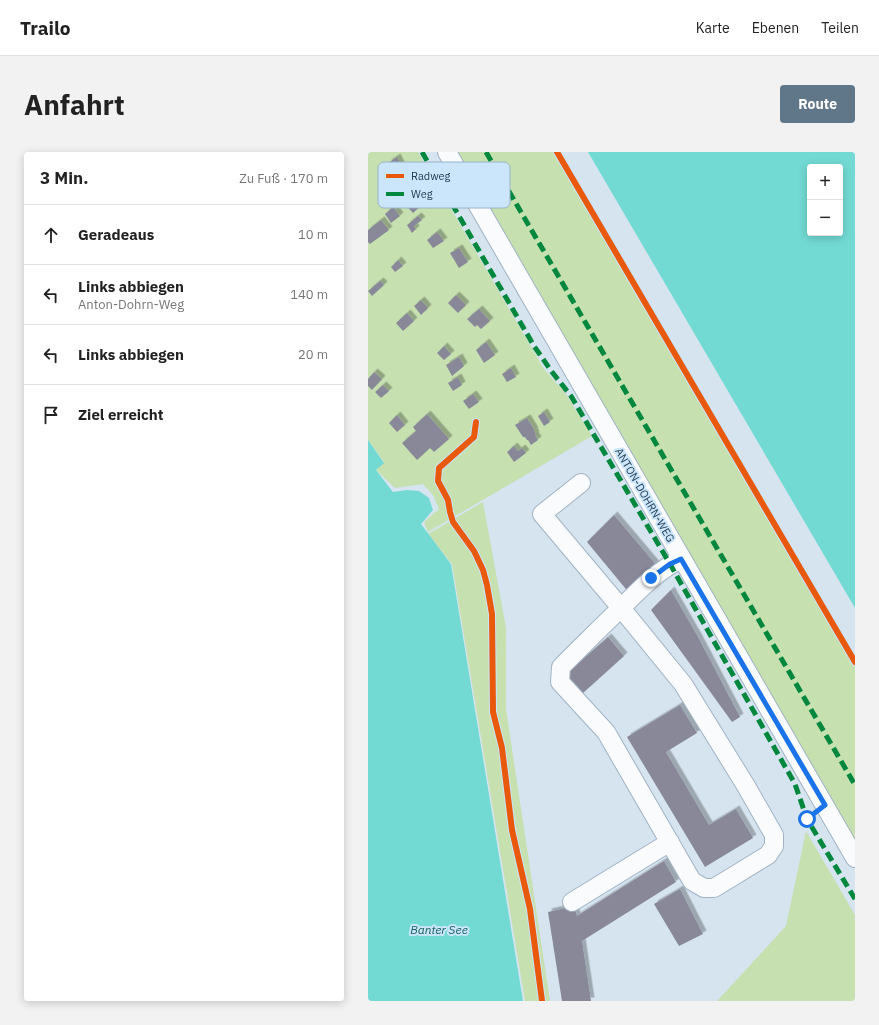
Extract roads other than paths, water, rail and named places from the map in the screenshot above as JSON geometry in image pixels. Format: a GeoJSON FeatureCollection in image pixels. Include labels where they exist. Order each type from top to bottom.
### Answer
{"type":"FeatureCollection","features":[{"type":"Feature","properties":{"kind":"street","name":"ANTON-DOHRN-WEG"},"geometry":{"type":"LineString","coordinates":[[447,152],[453,162]]}},
{"type":"Feature","properties":{"kind":"street","name":"ANTON-DOHRN-WEG"},"geometry":{"type":"LineString","coordinates":[[479,208],[855,858]]}},
{"type":"Feature","properties":{"kind":"street"},"geometry":{"type":"LineString","coordinates":[[581,483],[542,514],[621,608],[683,684],[774,835],[774,846],[768,855],[714,888],[704,888],[692,881],[606,732],[560,682],[561,667],[621,608],[651,578],[670,564],[681,559]]}},
{"type":"Feature","properties":{"kind":"street"},"geometry":{"type":"LineString","coordinates":[[572,902],[670,842]]}},
{"type":"Feature","properties":{"kind":"water"},"geometry":{"type":"Polygon","coordinates":[[[588,152],[855,152],[855,608],[588,152]]]}},
{"type":"Feature","properties":{"kind":"water","name":"Banter See"},"geometry":{"type":"Polygon","coordinates":[[[368,440],[384,463],[376,470],[393,492],[407,490],[419,491],[429,498],[433,510],[421,524],[451,564],[523,1001],[368,1001],[368,440]]]}}]}
